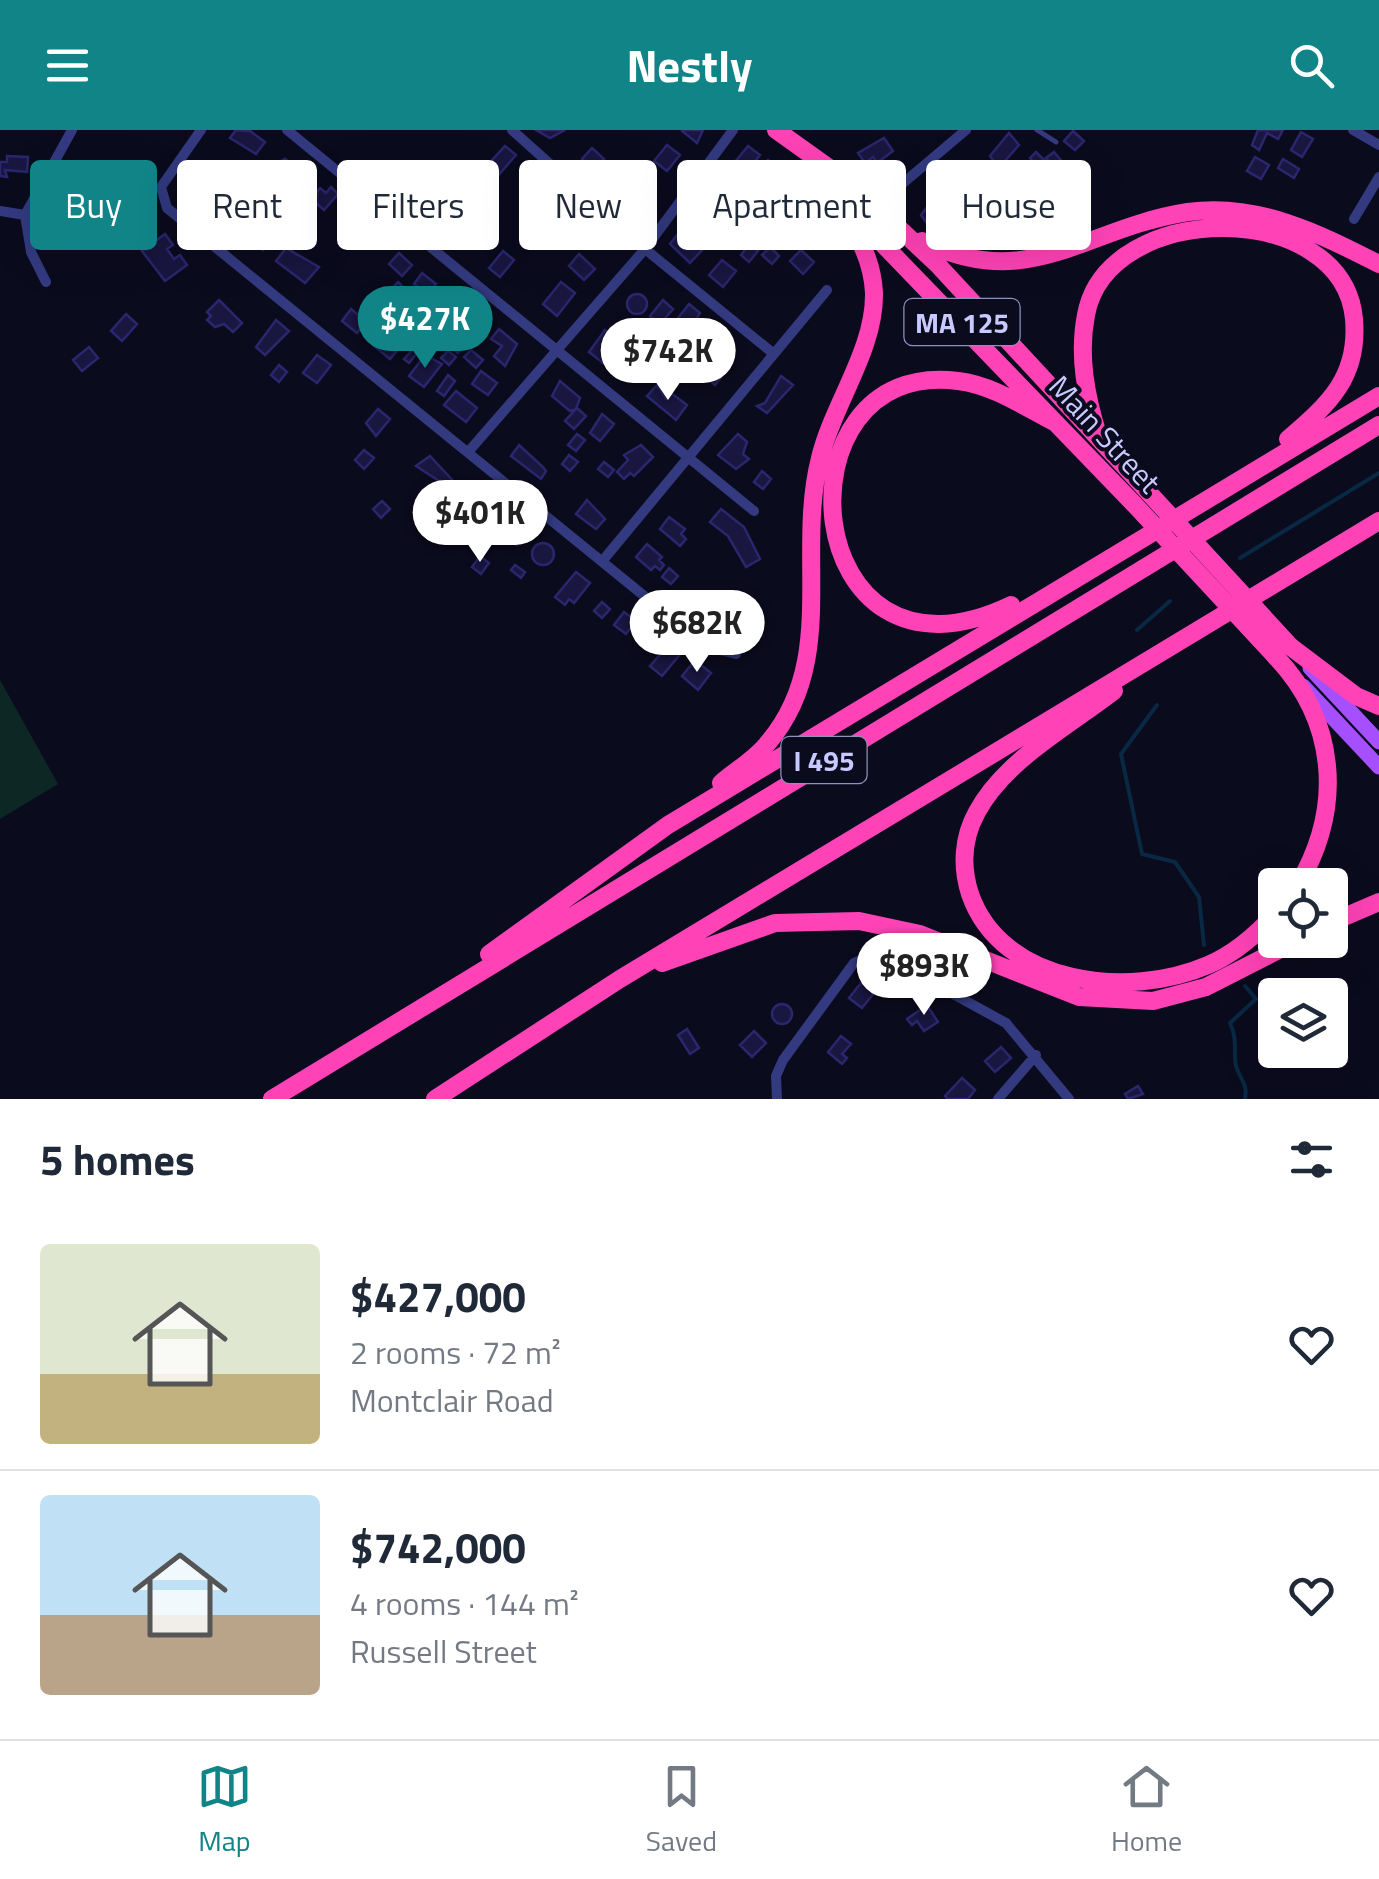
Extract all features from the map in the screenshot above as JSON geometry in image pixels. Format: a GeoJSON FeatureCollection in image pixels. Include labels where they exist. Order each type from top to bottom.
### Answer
{"type":"FeatureCollection","features":[{"type":"Feature","properties":{"kind":"highway","name":"Main Street"},"geometry":{"type":"LineString","coordinates":[[783,136],[820,160]]}},
{"type":"Feature","properties":{"kind":"highway","name":"Main Street"},"geometry":{"type":"LineString","coordinates":[[783,136],[803,160]]}},
{"type":"Feature","properties":{"kind":"highway"},"geometry":{"type":"LineString","coordinates":[[906,233],[954,257],[994,264],[1045,256],[1191,212],[1272,216],[1379,264]]}},
{"type":"Feature","properties":{"kind":"highway"},"geometry":{"type":"LineString","coordinates":[[1098,435],[1087,397],[1086,312],[1108,271],[1128,253],[1161,237],[1194,230],[1264,233],[1295,241],[1322,258],[1342,280],[1352,308],[1356,348],[1348,374],[1317,414],[1249,472]]}},
{"type":"Feature","properties":{"kind":"highway","name":"Main Street"},"geometry":{"type":"LineString","coordinates":[[906,234],[1098,435],[1141,499]]}},
{"type":"Feature","properties":{"kind":"highway"},"geometry":{"type":"LineString","coordinates":[[407,1013],[668,825],[765,747],[794,705],[812,634],[819,461],[866,339],[874,292],[865,250]]}},
{"type":"Feature","properties":{"kind":"highway","name":"Main Street"},"geometry":{"type":"LineString","coordinates":[[892,250],[1056,423],[1141,499],[1283,651],[1304,686]]}},
{"type":"Feature","properties":{"kind":"highway"},"geometry":{"type":"LineString","coordinates":[[1056,423],[980,386],[956,380],[918,382],[882,397],[856,421],[841,447],[830,518],[837,550],[868,599],[895,615],[922,622],[954,624],[996,612],[1084,571]]}},
{"type":"Feature","properties":{"kind":"highway"},"geometry":{"type":"LineString","coordinates":[[668,825],[1379,396]]}},
{"type":"Feature","properties":{"kind":"highway","name":"I 495"},"geometry":{"type":"LineString","coordinates":[[272,1099],[407,1013],[606,897],[1379,425]]}},
{"type":"Feature","properties":{"kind":"highway","name":"I 495"},"geometry":{"type":"LineString","coordinates":[[435,1099],[620,979],[1379,520]]}},
{"type":"Feature","properties":{"kind":"highway"},"geometry":{"type":"LineString","coordinates":[[1172,646],[1009,772],[984,800],[966,842],[964,869],[971,896],[992,931],[1012,950],[1072,976],[1110,983],[1168,978],[1208,965],[1241,946],[1258,930]]}},
{"type":"Feature","properties":{"kind":"highway"},"geometry":{"type":"LineString","coordinates":[[1283,651],[1379,706]]}},
{"type":"Feature","properties":{"kind":"highway"},"geometry":{"type":"LineString","coordinates":[[1304,686],[1320,732],[1327,780],[1320,832],[1305,868]]}},
{"type":"Feature","properties":{"kind":"highway"},"geometry":{"type":"LineString","coordinates":[[1348,915],[1379,902]]}},
{"type":"Feature","properties":{"kind":"highway"},"geometry":{"type":"LineString","coordinates":[[620,979],[775,923],[813,919],[859,921],[920,934],[1079,996],[1153,1001],[1206,987],[1263,958]]}},
{"type":"Feature","properties":{"kind":"main road","name":"Main Street"},"geometry":{"type":"LineString","coordinates":[[1283,651],[1379,742]]}},
{"type":"Feature","properties":{"kind":"main road","name":"Main Street"},"geometry":{"type":"LineString","coordinates":[[1304,686],[1379,767]]}},
{"type":"Feature","properties":{"kind":"street"},"geometry":{"type":"LineString","coordinates":[[46,282],[32,252],[25,215],[72,130]]}},
{"type":"Feature","properties":{"kind":"street"},"geometry":{"type":"LineString","coordinates":[[201,130],[161,188],[162,201],[707,647],[736,654]]}},
{"type":"Feature","properties":{"kind":"street"},"geometry":{"type":"LineString","coordinates":[[287,130],[754,511]]}},
{"type":"Feature","properties":{"kind":"street"},"geometry":{"type":"LineString","coordinates":[[512,130],[546,160]]}},
{"type":"Feature","properties":{"kind":"street"},"geometry":{"type":"LineString","coordinates":[[657,233],[733,130]]}},
{"type":"Feature","properties":{"kind":"street"},"geometry":{"type":"LineString","coordinates":[[906,181],[966,130]]}},
{"type":"Feature","properties":{"kind":"street"},"geometry":{"type":"LineString","coordinates":[[1353,130],[1379,145]]}},
{"type":"Feature","properties":{"kind":"street"},"geometry":{"type":"LineString","coordinates":[[1354,219],[1379,177]]}},
{"type":"Feature","properties":{"kind":"street"},"geometry":{"type":"LineString","coordinates":[[0,211],[25,215]]}},
{"type":"Feature","properties":{"kind":"street"},"geometry":{"type":"LineString","coordinates":[[468,451],[644,250]]}},
{"type":"Feature","properties":{"kind":"street"},"geometry":{"type":"LineString","coordinates":[[646,250],[774,354]]}},
{"type":"Feature","properties":{"kind":"street"},"geometry":{"type":"LineString","coordinates":[[604,560],[827,290]]}},
{"type":"Feature","properties":{"kind":"street"},"geometry":{"type":"LineString","coordinates":[[777,1099],[774,1084],[784,1060],[854,963],[870,955],[891,960],[990,1012],[1036,1055],[1069,1099]]}},
{"type":"Feature","properties":{"kind":"street"},"geometry":{"type":"LineString","coordinates":[[998,1099],[1036,1055]]}},
{"type":"Feature","properties":{"kind":"lane"},"geometry":{"type":"LineString","coordinates":[[1037,130],[1056,142]]}},
{"type":"Feature","properties":{"kind":"green space"},"geometry":{"type":"Polygon","coordinates":[[[0,680],[58,784],[0,819],[0,680]]]}},
{"type":"Feature","properties":{"kind":"building"},"geometry":{"type":"Polygon","coordinates":[[[236,130],[250,131],[265,142],[256,154],[230,138],[236,130]]]}},
{"type":"Feature","properties":{"kind":"building"},"geometry":{"type":"Polygon","coordinates":[[[536,130],[565,130],[550,138],[536,130]]]}},
{"type":"Feature","properties":{"kind":"building"},"geometry":{"type":"Polygon","coordinates":[[[683,130],[703,130],[697,143],[682,131],[683,130]]]}},
{"type":"Feature","properties":{"kind":"building"},"geometry":{"type":"Polygon","coordinates":[[[1258,130],[1283,130],[1278,139],[1267,133],[1259,150],[1252,145],[1258,130]]]}},
{"type":"Feature","properties":{"kind":"building"},"geometry":{"type":"Polygon","coordinates":[[[1073,131],[1084,141],[1075,150],[1064,141],[1073,131]]]}},
{"type":"Feature","properties":{"kind":"building"},"geometry":{"type":"Polygon","coordinates":[[[1301,132],[1313,139],[1302,157],[1291,150],[1301,132]]]}},
{"type":"Feature","properties":{"kind":"building"},"geometry":{"type":"Polygon","coordinates":[[[1009,133],[1019,145],[1006,160],[993,160],[990,156],[1009,133]]]}},
{"type":"Feature","properties":{"kind":"building"},"geometry":{"type":"Polygon","coordinates":[[[884,138],[893,151],[881,160],[863,160],[858,153],[884,138]]]}},
{"type":"Feature","properties":{"kind":"building"},"geometry":{"type":"Polygon","coordinates":[[[667,145],[680,155],[667,171],[655,160],[667,145]]]}},
{"type":"Feature","properties":{"kind":"building"},"geometry":{"type":"Polygon","coordinates":[[[505,146],[516,155],[499,175],[499,160],[492,160],[505,146]]]}},
{"type":"Feature","properties":{"kind":"building"},"geometry":{"type":"Polygon","coordinates":[[[748,146],[760,155],[756,160],[737,160],[748,146]]]}},
{"type":"Feature","properties":{"kind":"building"},"geometry":{"type":"Polygon","coordinates":[[[592,148],[604,159],[583,160],[592,148]]]}},
{"type":"Feature","properties":{"kind":"building"},"geometry":{"type":"Polygon","coordinates":[[[1054,152],[1061,160],[1048,160],[1054,152]]]}},
{"type":"Feature","properties":{"kind":"building"},"geometry":{"type":"Polygon","coordinates":[[[7,156],[28,157],[27,172],[5,170],[7,177],[0,176],[0,162],[7,162],[7,156]]]}},
{"type":"Feature","properties":{"kind":"building"},"geometry":{"type":"Polygon","coordinates":[[[1255,157],[1269,165],[1261,179],[1247,171],[1255,157]]]}},
{"type":"Feature","properties":{"kind":"building"},"geometry":{"type":"Polygon","coordinates":[[[1283,159],[1299,169],[1294,178],[1278,168],[1283,159]]]}},
{"type":"Feature","properties":{"kind":"building"},"geometry":{"type":"Polygon","coordinates":[[[331,187],[337,195],[324,210],[317,204],[317,192],[320,188],[326,193],[331,187]]]}},
{"type":"Feature","properties":{"kind":"building"},"geometry":{"type":"Polygon","coordinates":[[[165,234],[173,245],[167,249],[174,259],[180,255],[187,265],[165,281],[142,251],[157,250],[157,240],[165,234]]]}},
{"type":"Feature","properties":{"kind":"building"},"geometry":{"type":"Polygon","coordinates":[[[677,235],[677,250],[702,250],[690,263],[670,244],[677,235]]]}},
{"type":"Feature","properties":{"kind":"building"},"geometry":{"type":"Polygon","coordinates":[[[284,250],[289,250],[319,267],[305,283],[276,261],[284,250]]]}},
{"type":"Feature","properties":{"kind":"building"},"geometry":{"type":"Polygon","coordinates":[[[745,250],[758,251],[749,262],[741,255],[745,250]]]}},
{"type":"Feature","properties":{"kind":"building"},"geometry":{"type":"Polygon","coordinates":[[[773,250],[779,256],[772,264],[762,255],[773,250]]]}},
{"type":"Feature","properties":{"kind":"building"},"geometry":{"type":"Polygon","coordinates":[[[801,250],[814,262],[803,274],[790,261],[801,250]]]}},
{"type":"Feature","properties":{"kind":"building"},"geometry":{"type":"Polygon","coordinates":[[[503,251],[514,260],[500,277],[489,268],[503,251]]]}},
{"type":"Feature","properties":{"kind":"building"},"geometry":{"type":"Polygon","coordinates":[[[399,253],[412,265],[402,276],[389,264],[399,253]]]}},
{"type":"Feature","properties":{"kind":"building"},"geometry":{"type":"Polygon","coordinates":[[[579,254],[595,269],[584,280],[569,266],[579,254]]]}},
{"type":"Feature","properties":{"kind":"building"},"geometry":{"type":"Polygon","coordinates":[[[722,260],[736,271],[723,287],[709,275],[722,260]]]}},
{"type":"Feature","properties":{"kind":"building"},"geometry":{"type":"Polygon","coordinates":[[[422,273],[436,284],[427,294],[414,284],[422,273]]]}},
{"type":"Feature","properties":{"kind":"building"},"geometry":{"type":"Polygon","coordinates":[[[398,282],[403,287],[393,298],[388,293],[398,282]]]}},
{"type":"Feature","properties":{"kind":"building"},"geometry":{"type":"Polygon","coordinates":[[[561,282],[575,293],[557,316],[543,304],[561,282]]]}},
{"type":"Feature","properties":{"kind":"building"},"geometry":{"type":"Polygon","coordinates":[[[637,294],[647,304],[637,314],[627,304],[637,294]]]}},
{"type":"Feature","properties":{"kind":"building"},"geometry":{"type":"Polygon","coordinates":[[[219,300],[242,323],[233,332],[224,324],[215,327],[207,320],[211,316],[207,312],[219,300]]]}},
{"type":"Feature","properties":{"kind":"building"},"geometry":{"type":"Polygon","coordinates":[[[663,300],[673,309],[660,324],[650,316],[663,300]]]}},
{"type":"Feature","properties":{"kind":"building"},"geometry":{"type":"Polygon","coordinates":[[[689,304],[700,313],[688,333],[678,318],[689,304]]]}},
{"type":"Feature","properties":{"kind":"building"},"geometry":{"type":"Polygon","coordinates":[[[375,306],[383,312],[372,326],[367,321],[357,333],[342,321],[351,309],[364,320],[375,306]]]}},
{"type":"Feature","properties":{"kind":"building"},"geometry":{"type":"Polygon","coordinates":[[[468,306],[478,314],[472,321],[462,313],[468,306]]]}},
{"type":"Feature","properties":{"kind":"building"},"geometry":{"type":"Polygon","coordinates":[[[453,309],[476,325],[469,334],[445,320],[453,309]]]}},
{"type":"Feature","properties":{"kind":"building"},"geometry":{"type":"Polygon","coordinates":[[[126,314],[137,324],[122,341],[111,331],[126,314]]]}},
{"type":"Feature","properties":{"kind":"building"},"geometry":{"type":"Polygon","coordinates":[[[276,320],[289,331],[265,355],[256,347],[276,320]]]}},
{"type":"Feature","properties":{"kind":"building"},"geometry":{"type":"Polygon","coordinates":[[[620,325],[632,334],[626,341],[622,338],[603,363],[589,352],[605,330],[612,335],[620,325]]]}},
{"type":"Feature","properties":{"kind":"building"},"geometry":{"type":"Polygon","coordinates":[[[499,329],[517,344],[505,366],[494,356],[502,346],[491,339],[499,329]]]}},
{"type":"Feature","properties":{"kind":"building"},"geometry":{"type":"Polygon","coordinates":[[[666,330],[674,338],[666,348],[657,340],[666,330]]]}},
{"type":"Feature","properties":{"kind":"building"},"geometry":{"type":"Polygon","coordinates":[[[452,332],[466,343],[458,353],[444,342],[452,332]]]}},
{"type":"Feature","properties":{"kind":"building"},"geometry":{"type":"Polygon","coordinates":[[[383,334],[394,343],[391,348],[396,352],[390,359],[374,346],[383,334]]]}},
{"type":"Feature","properties":{"kind":"building"},"geometry":{"type":"Polygon","coordinates":[[[416,334],[426,342],[409,363],[404,359],[412,350],[407,346],[416,334]]]}},
{"type":"Feature","properties":{"kind":"building"},"geometry":{"type":"Polygon","coordinates":[[[89,347],[98,358],[82,371],[73,360],[89,347]]]}},
{"type":"Feature","properties":{"kind":"building"},"geometry":{"type":"Polygon","coordinates":[[[471,350],[483,360],[476,368],[464,357],[471,350]]]}},
{"type":"Feature","properties":{"kind":"building"},"geometry":{"type":"Polygon","coordinates":[[[448,351],[456,357],[449,365],[441,358],[448,351]]]}},
{"type":"Feature","properties":{"kind":"building"},"geometry":{"type":"Polygon","coordinates":[[[317,355],[331,365],[317,383],[303,373],[317,355]]]}},
{"type":"Feature","properties":{"kind":"building"},"geometry":{"type":"Polygon","coordinates":[[[425,355],[442,364],[424,387],[409,376],[425,355]]]}},
{"type":"Feature","properties":{"kind":"building"},"geometry":{"type":"Polygon","coordinates":[[[710,357],[726,371],[715,385],[699,371],[710,357]]]}},
{"type":"Feature","properties":{"kind":"building"},"geometry":{"type":"Polygon","coordinates":[[[681,360],[690,369],[681,378],[672,369],[681,360]]]}},
{"type":"Feature","properties":{"kind":"building"},"geometry":{"type":"Polygon","coordinates":[[[279,365],[287,372],[279,382],[271,375],[279,365]]]}},
{"type":"Feature","properties":{"kind":"building"},"geometry":{"type":"Polygon","coordinates":[[[481,371],[497,383],[488,395],[472,384],[481,371]]]}},
{"type":"Feature","properties":{"kind":"building"},"geometry":{"type":"Polygon","coordinates":[[[448,375],[455,381],[444,396],[437,391],[448,375]]]}},
{"type":"Feature","properties":{"kind":"building"},"geometry":{"type":"Polygon","coordinates":[[[781,376],[793,385],[767,413],[757,406],[765,403],[781,376]]]}},
{"type":"Feature","properties":{"kind":"building"},"geometry":{"type":"Polygon","coordinates":[[[560,381],[580,398],[576,409],[570,411],[552,396],[560,381]]]}},
{"type":"Feature","properties":{"kind":"building"},"geometry":{"type":"Polygon","coordinates":[[[657,385],[666,399],[671,393],[687,405],[676,420],[647,396],[657,385]]]}},
{"type":"Feature","properties":{"kind":"building"},"geometry":{"type":"Polygon","coordinates":[[[456,391],[477,408],[466,422],[444,405],[456,391]]]}},
{"type":"Feature","properties":{"kind":"building"},"geometry":{"type":"Polygon","coordinates":[[[577,408],[586,416],[574,429],[565,421],[577,408]]]}},
{"type":"Feature","properties":{"kind":"building"},"geometry":{"type":"Polygon","coordinates":[[[378,409],[390,419],[376,436],[366,423],[378,409]]]}},
{"type":"Feature","properties":{"kind":"building"},"geometry":{"type":"Polygon","coordinates":[[[602,414],[614,424],[600,441],[590,433],[602,414]]]}},
{"type":"Feature","properties":{"kind":"building"},"geometry":{"type":"Polygon","coordinates":[[[577,434],[585,440],[576,451],[568,445],[577,434]]]}},
{"type":"Feature","properties":{"kind":"building"},"geometry":{"type":"Polygon","coordinates":[[[738,434],[747,442],[743,454],[749,459],[736,469],[718,455],[738,434]]]}},
{"type":"Feature","properties":{"kind":"building"},"geometry":{"type":"Polygon","coordinates":[[[519,445],[546,471],[541,479],[511,456],[519,445]]]}},
{"type":"Feature","properties":{"kind":"building"},"geometry":{"type":"Polygon","coordinates":[[[641,445],[653,457],[634,476],[630,473],[624,479],[617,472],[628,460],[624,455],[641,445]]]}},
{"type":"Feature","properties":{"kind":"building"},"geometry":{"type":"Polygon","coordinates":[[[364,450],[374,458],[364,469],[355,460],[364,450]]]}},
{"type":"Feature","properties":{"kind":"building"},"geometry":{"type":"Polygon","coordinates":[[[569,455],[578,462],[570,471],[562,464],[569,455]]]}},
{"type":"Feature","properties":{"kind":"building"},"geometry":{"type":"Polygon","coordinates":[[[430,456],[457,485],[448,495],[438,487],[442,483],[416,466],[430,456]]]}},
{"type":"Feature","properties":{"kind":"building"},"geometry":{"type":"Polygon","coordinates":[[[604,462],[614,470],[608,477],[598,469],[604,462]]]}},
{"type":"Feature","properties":{"kind":"building"},"geometry":{"type":"Polygon","coordinates":[[[762,471],[771,479],[763,489],[754,482],[762,471]]]}},
{"type":"Feature","properties":{"kind":"building"},"geometry":{"type":"Polygon","coordinates":[[[468,492],[489,511],[474,529],[466,521],[470,516],[457,505],[468,492]]]}},
{"type":"Feature","properties":{"kind":"building"},"geometry":{"type":"Polygon","coordinates":[[[587,500],[605,519],[596,529],[576,514],[587,500]]]}},
{"type":"Feature","properties":{"kind":"building"},"geometry":{"type":"Polygon","coordinates":[[[382,501],[390,509],[381,518],[373,509],[382,501]]]}},
{"type":"Feature","properties":{"kind":"building"},"geometry":{"type":"Polygon","coordinates":[[[721,509],[744,527],[760,559],[746,567],[728,536],[710,522],[721,509]]]}},
{"type":"Feature","properties":{"kind":"building"},"geometry":{"type":"Polygon","coordinates":[[[669,517],[685,529],[681,534],[686,539],[680,546],[660,529],[669,517]]]}},
{"type":"Feature","properties":{"kind":"building"},"geometry":{"type":"Polygon","coordinates":[[[517,518],[530,528],[517,545],[504,535],[517,518]]]}},
{"type":"Feature","properties":{"kind":"building"},"geometry":{"type":"Polygon","coordinates":[[[482,525],[492,534],[483,544],[473,535],[482,525]]]}},
{"type":"Feature","properties":{"kind":"building"},"geometry":{"type":"Polygon","coordinates":[[[543,543],[551,546],[551,562],[543,565],[535,562],[532,554],[535,546],[543,543]]]}},
{"type":"Feature","properties":{"kind":"building"},"geometry":{"type":"Polygon","coordinates":[[[647,544],[662,557],[659,560],[664,565],[660,570],[655,566],[651,570],[636,557],[647,544]]]}},
{"type":"Feature","properties":{"kind":"building"},"geometry":{"type":"Polygon","coordinates":[[[480,556],[489,563],[481,574],[472,567],[480,556]]]}},
{"type":"Feature","properties":{"kind":"building"},"geometry":{"type":"Polygon","coordinates":[[[515,565],[525,572],[521,578],[511,570],[515,565]]]}},
{"type":"Feature","properties":{"kind":"building"},"geometry":{"type":"Polygon","coordinates":[[[669,568],[678,576],[671,584],[662,577],[669,568]]]}},
{"type":"Feature","properties":{"kind":"building"},"geometry":{"type":"Polygon","coordinates":[[[576,572],[590,583],[574,603],[569,599],[565,605],[555,597],[576,572]]]}},
{"type":"Feature","properties":{"kind":"building"},"geometry":{"type":"Polygon","coordinates":[[[717,594],[727,603],[722,609],[731,617],[724,625],[715,617],[710,622],[694,608],[705,596],[711,601],[717,594]]]}},
{"type":"Feature","properties":{"kind":"building"},"geometry":{"type":"Polygon","coordinates":[[[602,602],[610,609],[602,618],[594,611],[602,602]]]}},
{"type":"Feature","properties":{"kind":"building"},"geometry":{"type":"Polygon","coordinates":[[[624,612],[636,621],[626,634],[614,625],[624,612]]]}},
{"type":"Feature","properties":{"kind":"building"},"geometry":{"type":"Polygon","coordinates":[[[671,642],[682,652],[662,676],[650,666],[671,642]]]}},
{"type":"Feature","properties":{"kind":"building"},"geometry":{"type":"Polygon","coordinates":[[[695,660],[711,673],[698,690],[682,676],[695,660]]]}},
{"type":"Feature","properties":{"kind":"building"},"geometry":{"type":"Polygon","coordinates":[[[865,978],[878,988],[862,1008],[849,998],[865,978]]]}},
{"type":"Feature","properties":{"kind":"building"},"geometry":{"type":"Polygon","coordinates":[[[782,1004],[792,1014],[782,1024],[772,1014],[782,1004]]]}},
{"type":"Feature","properties":{"kind":"building"},"geometry":{"type":"Polygon","coordinates":[[[927,1005],[938,1022],[924,1031],[917,1021],[912,1025],[907,1019],[927,1005]]]}},
{"type":"Feature","properties":{"kind":"building"},"geometry":{"type":"Polygon","coordinates":[[[687,1029],[699,1048],[690,1054],[678,1035],[687,1029]]]}},
{"type":"Feature","properties":{"kind":"building"},"geometry":{"type":"Polygon","coordinates":[[[754,1031],[766,1043],[752,1057],[740,1045],[754,1031]]]}},
{"type":"Feature","properties":{"kind":"building"},"geometry":{"type":"Polygon","coordinates":[[[841,1036],[851,1044],[842,1054],[847,1058],[842,1064],[828,1052],[841,1036]]]}},
{"type":"Feature","properties":{"kind":"building"},"geometry":{"type":"Polygon","coordinates":[[[1001,1047],[1011,1058],[995,1072],[985,1061],[1001,1047]]]}},
{"type":"Feature","properties":{"kind":"building"},"geometry":{"type":"Polygon","coordinates":[[[962,1078],[975,1090],[968,1099],[948,1099],[945,1096],[962,1078]]]}},
{"type":"Feature","properties":{"kind":"building"},"geometry":{"type":"Polygon","coordinates":[[[1138,1086],[1143,1094],[1128,1099],[1125,1094],[1138,1086]]]}},
{"type":"Feature","properties":{"kind":"waterway"},"geometry":{"type":"LineString","coordinates":[[1240,558],[1379,473]]}},
{"type":"Feature","properties":{"kind":"waterway"},"geometry":{"type":"LineString","coordinates":[[1137,630],[1170,601]]}},
{"type":"Feature","properties":{"kind":"waterway"},"geometry":{"type":"LineString","coordinates":[[1157,705],[1121,754],[1142,854],[1175,862],[1199,897],[1204,945]]}},
{"type":"Feature","properties":{"kind":"waterway"},"geometry":{"type":"LineString","coordinates":[[1245,986],[1256,999],[1230,1023],[1245,1099]]}}]}
